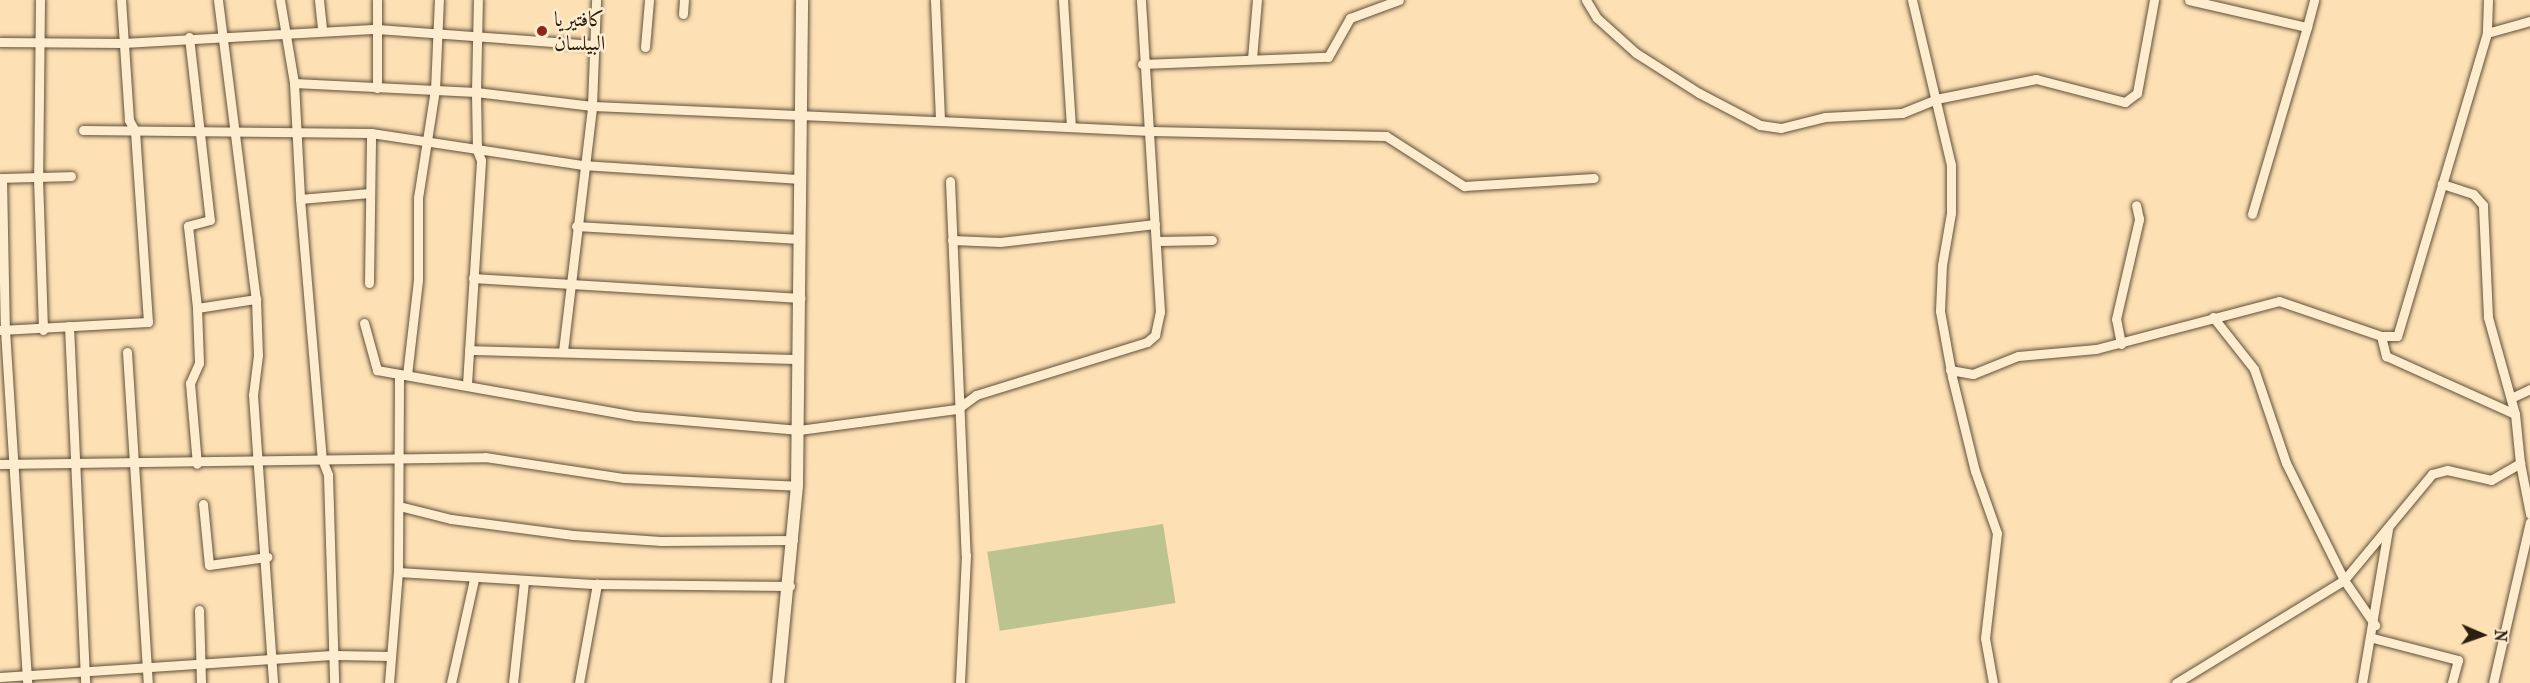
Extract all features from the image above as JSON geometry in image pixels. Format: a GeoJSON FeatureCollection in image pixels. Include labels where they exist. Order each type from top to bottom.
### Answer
{"type":"FeatureCollection","features":[{"type":"Feature","properties":{"kind":"street"},"geometry":{"type":"LineString","coordinates":[[40,0],[38,178],[43,330]]}},
{"type":"Feature","properties":{"kind":"street"},"geometry":{"type":"LineString","coordinates":[[3,330],[43,330],[69,326],[148,322],[135,131],[129,120],[121,0]]}},
{"type":"Feature","properties":{"kind":"street"},"geometry":{"type":"LineString","coordinates":[[218,0],[256,299],[258,355],[253,394],[274,659],[273,683]]}},
{"type":"Feature","properties":{"kind":"street"},"geometry":{"type":"LineString","coordinates":[[280,0],[294,83],[300,199],[323,463],[328,475],[335,655],[334,683]]}},
{"type":"Feature","properties":{"kind":"street"},"geometry":{"type":"LineString","coordinates":[[319,0],[322,31]]}},
{"type":"Feature","properties":{"kind":"street"},"geometry":{"type":"LineString","coordinates":[[377,0],[377,87]]}},
{"type":"Feature","properties":{"kind":"street"},"geometry":{"type":"LineString","coordinates":[[389,683],[398,572],[403,375],[418,280],[418,198],[424,143],[435,90],[439,0]]}},
{"type":"Feature","properties":{"kind":"street"},"geometry":{"type":"LineString","coordinates":[[467,384],[481,160],[477,150],[478,0]]}},
{"type":"Feature","properties":{"kind":"street"},"geometry":{"type":"LineString","coordinates":[[564,351],[582,165],[592,106],[596,0]]}},
{"type":"Feature","properties":{"kind":"street"},"geometry":{"type":"LineString","coordinates":[[645,47],[648,0]]}},
{"type":"Feature","properties":{"kind":"street"},"geometry":{"type":"LineString","coordinates":[[683,14],[684,0]]}},
{"type":"Feature","properties":{"kind":"street"},"geometry":{"type":"LineString","coordinates":[[778,683],[790,586],[799,430],[802,0]]}},
{"type":"Feature","properties":{"kind":"street"},"geometry":{"type":"LineString","coordinates":[[935,0],[940,122]]}},
{"type":"Feature","properties":{"kind":"street"},"geometry":{"type":"LineString","coordinates":[[1063,0],[1071,128]]}},
{"type":"Feature","properties":{"kind":"street"},"geometry":{"type":"LineString","coordinates":[[364,323],[377,370],[467,384],[635,416],[799,430],[957,410],[976,395],[1147,342],[1155,335],[1160,312],[1151,131],[1142,64],[1141,0]]}},
{"type":"Feature","properties":{"kind":"street"},"geometry":{"type":"LineString","coordinates":[[1252,59],[1257,0]]}},
{"type":"Feature","properties":{"kind":"street"},"geometry":{"type":"LineString","coordinates":[[1142,64],[1328,57],[1341,40],[1350,18],[1399,0]]}},
{"type":"Feature","properties":{"kind":"street"},"geometry":{"type":"LineString","coordinates":[[1586,0],[1598,18],[1636,53],[1699,93],[1760,125],[1781,128],[1825,117],[1902,113],[1936,99],[2036,79],[2125,102],[2137,93],[2154,0]]}},
{"type":"Feature","properties":{"kind":"street"},"geometry":{"type":"LineString","coordinates":[[1912,0],[1951,165],[1951,213],[1942,265],[1940,311],[1950,370],[1976,471],[1997,533],[1986,638],[1993,683]]}},
{"type":"Feature","properties":{"kind":"street"},"geometry":{"type":"LineString","coordinates":[[2189,0],[2307,27]]}},
{"type":"Feature","properties":{"kind":"street"},"geometry":{"type":"LineString","coordinates":[[2252,214],[2314,0]]}},
{"type":"Feature","properties":{"kind":"street"},"geometry":{"type":"LineString","coordinates":[[1950,370],[1973,374],[2018,356],[2096,350],[2279,301],[2381,336],[2397,336],[2487,33],[2488,0]]}},
{"type":"Feature","properties":{"kind":"street"},"geometry":{"type":"LineString","coordinates":[[2487,33],[2530,21]]}},
{"type":"Feature","properties":{"kind":"street"},"geometry":{"type":"LineString","coordinates":[[0,42],[39,40],[123,43],[223,35],[377,29],[593,45]]}},
{"type":"Feature","properties":{"kind":"street"},"geometry":{"type":"LineString","coordinates":[[189,37],[197,131],[210,220],[188,226],[197,308],[199,363],[190,383],[197,464]]}},
{"type":"Feature","properties":{"kind":"street"},"geometry":{"type":"LineString","coordinates":[[294,83],[476,92],[592,106],[1071,128],[1386,136],[1464,186],[1594,178]]}},
{"type":"Feature","properties":{"kind":"street"},"geometry":{"type":"LineString","coordinates":[[83,130],[370,133],[424,143],[582,165],[801,179]]}},
{"type":"Feature","properties":{"kind":"street"},"geometry":{"type":"LineString","coordinates":[[369,283],[370,133]]}},
{"type":"Feature","properties":{"kind":"street"},"geometry":{"type":"LineString","coordinates":[[27,679],[15,465],[3,330],[1,178],[71,176]]}},
{"type":"Feature","properties":{"kind":"street"},"geometry":{"type":"LineString","coordinates":[[950,181],[957,410],[966,555],[960,683]]}},
{"type":"Feature","properties":{"kind":"street"},"geometry":{"type":"LineString","coordinates":[[2442,184],[2474,194],[2483,205],[2488,317],[2515,414],[2520,463],[2530,514]]}},
{"type":"Feature","properties":{"kind":"street"},"geometry":{"type":"LineString","coordinates":[[300,199],[370,193]]}},
{"type":"Feature","properties":{"kind":"street"},"geometry":{"type":"LineString","coordinates":[[2121,344],[2116,319],[2139,219],[2136,206]]}},
{"type":"Feature","properties":{"kind":"street"},"geometry":{"type":"LineString","coordinates":[[952,240],[1000,242],[1155,224]]}},
{"type":"Feature","properties":{"kind":"street"},"geometry":{"type":"LineString","coordinates":[[576,226],[800,239]]}},
{"type":"Feature","properties":{"kind":"street"},"geometry":{"type":"LineString","coordinates":[[1158,241],[1212,240]]}},
{"type":"Feature","properties":{"kind":"street"},"geometry":{"type":"LineString","coordinates":[[473,278],[800,298]]}},
{"type":"Feature","properties":{"kind":"street"},"geometry":{"type":"LineString","coordinates":[[197,308],[256,299]]}},
{"type":"Feature","properties":{"kind":"street"},"geometry":{"type":"LineString","coordinates":[[2213,317],[2254,369],[2286,463],[2344,580],[2375,625]]}},
{"type":"Feature","properties":{"kind":"street"},"geometry":{"type":"LineString","coordinates":[[69,326],[78,465],[86,683]]}},
{"type":"Feature","properties":{"kind":"street"},"geometry":{"type":"LineString","coordinates":[[2381,336],[2386,356],[2515,414]]}},
{"type":"Feature","properties":{"kind":"street"},"geometry":{"type":"LineString","coordinates":[[469,350],[799,358]]}},
{"type":"Feature","properties":{"kind":"street"},"geometry":{"type":"LineString","coordinates":[[127,352],[136,465],[148,683]]}},
{"type":"Feature","properties":{"kind":"street"},"geometry":{"type":"LineString","coordinates":[[2511,398],[2530,389]]}},
{"type":"Feature","properties":{"kind":"street"},"geometry":{"type":"LineString","coordinates":[[0,464],[259,464],[485,457],[624,478],[797,486]]}},
{"type":"Feature","properties":{"kind":"street"},"geometry":{"type":"LineString","coordinates":[[2176,683],[2344,580],[2432,474],[2446,470],[2491,480],[2520,463]]}},
{"type":"Feature","properties":{"kind":"street"},"geometry":{"type":"LineString","coordinates":[[203,504],[209,565],[267,558]]}},
{"type":"Feature","properties":{"kind":"street"},"geometry":{"type":"LineString","coordinates":[[399,506],[451,519],[573,535],[661,541],[793,540]]}},
{"type":"Feature","properties":{"kind":"street"},"geometry":{"type":"LineString","coordinates":[[2493,683],[2530,522]]}},
{"type":"Feature","properties":{"kind":"street"},"geometry":{"type":"LineString","coordinates":[[2362,683],[2373,638],[2388,527]]}},
{"type":"Feature","properties":{"kind":"street"},"geometry":{"type":"LineString","coordinates":[[398,572],[474,579],[597,584],[790,586]]}},
{"type":"Feature","properties":{"kind":"street"},"geometry":{"type":"LineString","coordinates":[[451,683],[474,579]]}},
{"type":"Feature","properties":{"kind":"street"},"geometry":{"type":"LineString","coordinates":[[513,683],[524,581]]}},
{"type":"Feature","properties":{"kind":"street"},"geometry":{"type":"LineString","coordinates":[[579,683],[597,584]]}},
{"type":"Feature","properties":{"kind":"street"},"geometry":{"type":"LineString","coordinates":[[199,610],[201,683]]}},
{"type":"Feature","properties":{"kind":"street"},"geometry":{"type":"LineString","coordinates":[[2373,638],[2458,660],[2452,683]]}},
{"type":"Feature","properties":{"kind":"street"},"geometry":{"type":"LineString","coordinates":[[0,676],[27,679],[85,671],[335,655],[391,656]]}},
{"type":"Feature","properties":{"kind":"green space"},"geometry":{"type":"Polygon","coordinates":[[[1163,524],[1176,603],[1000,631],[987,552],[1163,524]]]}},
{"type":"Feature","properties":{"kind":"place","name":"كافتيريا البيلسان"},"geometry":{"type":"Point","coordinates":[542,31]}}]}
